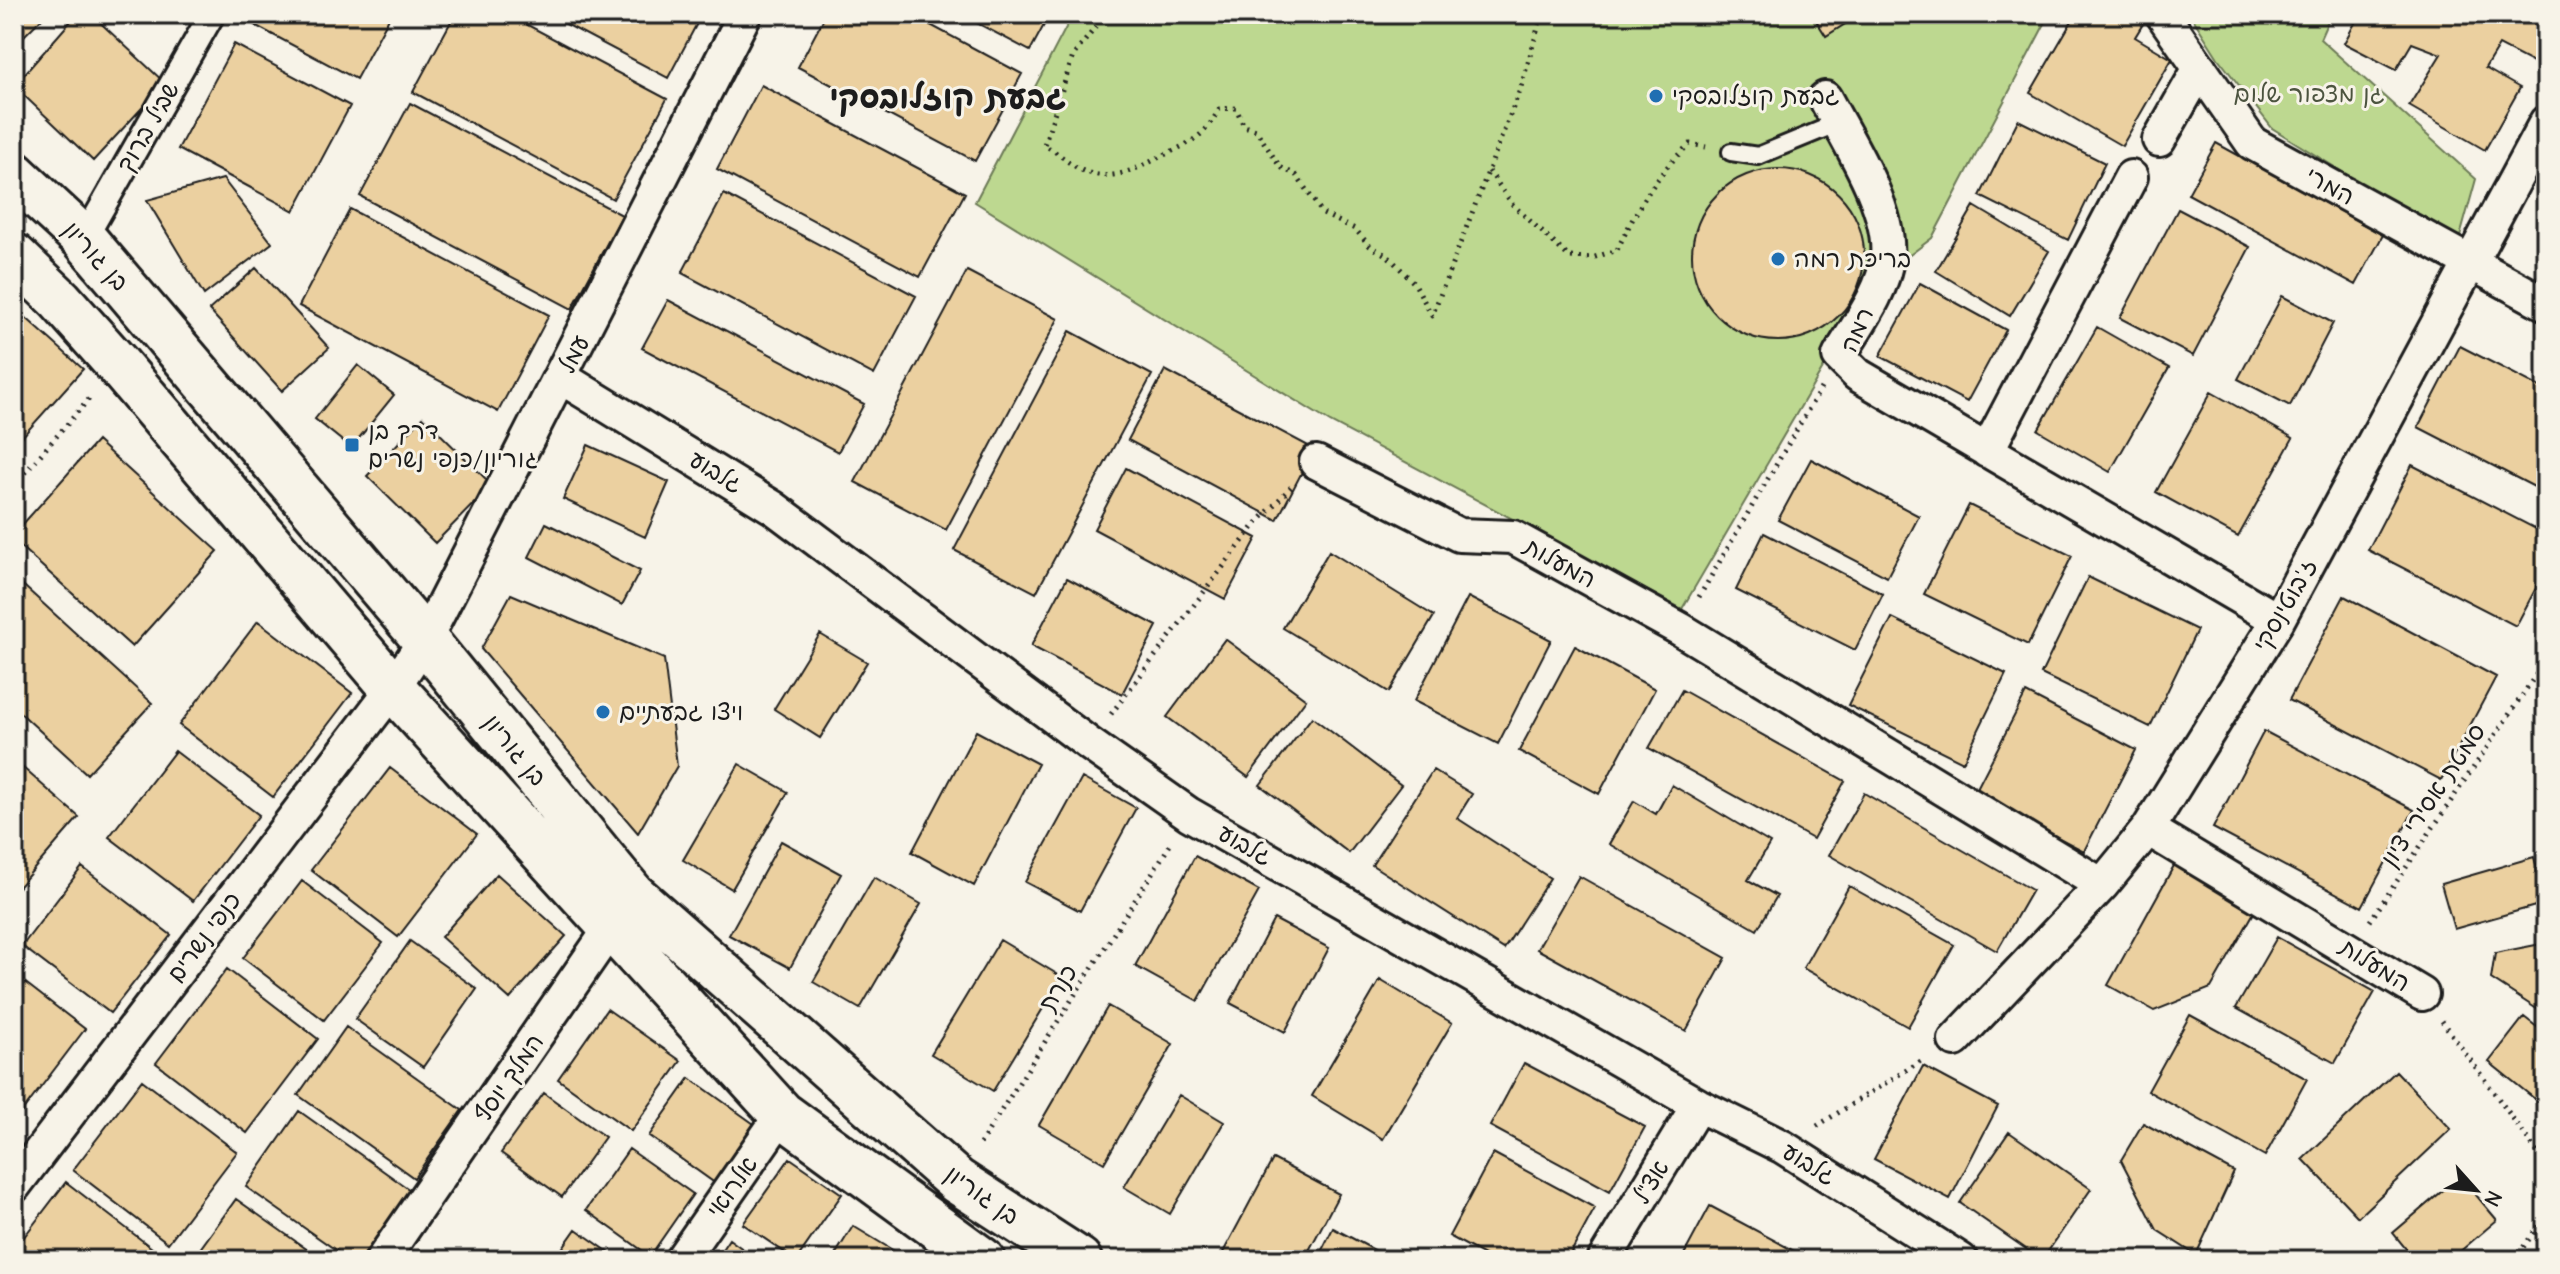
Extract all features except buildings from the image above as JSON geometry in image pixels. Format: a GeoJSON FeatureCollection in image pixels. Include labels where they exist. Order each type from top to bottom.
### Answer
{"type":"FeatureCollection","features":[{"type":"Feature","properties":{"kind":"main road","name":"בן גוריון"},"geometry":{"type":"LineString","coordinates":[[14,174],[84,239],[425,640],[622,912],[782,1114],[982,1260]]}},
{"type":"Feature","properties":{"kind":"main road","name":"בן גוריון"},"geometry":{"type":"LineString","coordinates":[[14,256],[60,300],[118,365],[393,688],[622,912],[957,1181],[1079,1260]]}},
{"type":"Feature","properties":{"kind":"street","name":"שביל ברוך"},"geometry":{"type":"LineString","coordinates":[[84,239],[212,14]]}},
{"type":"Feature","properties":{"kind":"street","name":"עמל"},"geometry":{"type":"LineString","coordinates":[[393,688],[425,640],[562,378],[745,14]]}},
{"type":"Feature","properties":{"kind":"street","name":"המרי"},"geometry":{"type":"LineString","coordinates":[[2162,14],[2252,143],[2546,304]]}},
{"type":"Feature","properties":{"kind":"street"},"geometry":{"type":"LineString","coordinates":[[2159,140],[2200,68]]}},
{"type":"Feature","properties":{"kind":"street","name":"רמה"},"geometry":{"type":"LineString","coordinates":[[1831,110],[1879,206],[1888,258],[1875,293],[1839,356],[1858,375],[2278,620]]}},
{"type":"Feature","properties":{"kind":"street","name":"ז'בוטינסקי"},"geometry":{"type":"LineString","coordinates":[[1955,1040],[2102,885],[2148,829],[2278,620],[2546,122]]}},
{"type":"Feature","properties":{"kind":"street"},"geometry":{"type":"LineString","coordinates":[[1987,451],[2131,177]]}},
{"type":"Feature","properties":{"kind":"street","name":"גלבוע"},"geometry":{"type":"LineString","coordinates":[[562,378],[774,508],[1088,743],[1189,814],[1698,1105],[1783,1147],[1961,1260]]}},
{"type":"Feature","properties":{"kind":"street","name":"המעלות"},"geometry":{"type":"LineString","coordinates":[[1316,462],[1459,535],[1513,537],[1680,629],[2102,885]]}},
{"type":"Feature","properties":{"kind":"street","name":"כנפי נשרים"},"geometry":{"type":"LineString","coordinates":[[14,1186],[393,688]]}},
{"type":"Feature","properties":{"kind":"street","name":"המעלות"},"geometry":{"type":"LineString","coordinates":[[2148,829],[2422,994]]}},
{"type":"Feature","properties":{"kind":"street","name":"המלך יוסף"},"geometry":{"type":"LineString","coordinates":[[382,1260],[622,912]]}},
{"type":"Feature","properties":{"kind":"street","name":"אצ\"ל"},"geometry":{"type":"LineString","coordinates":[[1604,1260],[1698,1105]]}},
{"type":"Feature","properties":{"kind":"street","name":"אלרואי"},"geometry":{"type":"LineString","coordinates":[[681,1260],[782,1114]]}},
{"type":"Feature","properties":{"kind":"lane"},"geometry":{"type":"LineString","coordinates":[[1731,152],[1758,156],[1831,110]]}},
{"type":"Feature","properties":{"kind":"path"},"geometry":{"type":"LineString","coordinates":[[1106,14],[1073,56],[1044,145],[1086,172],[1122,174],[1144,168],[1151,161],[1187,146],[1213,121],[1219,109],[1236,108],[1244,126],[1256,130],[1280,167],[1296,175],[1317,208],[1329,219],[1355,229],[1370,246],[1388,256],[1415,284],[1432,316],[1521,87],[1542,14]]}},
{"type":"Feature","properties":{"kind":"path"},"geometry":{"type":"LineString","coordinates":[[1488,170],[1513,205],[1569,257],[1592,258],[1617,250],[1638,208],[1671,160],[1690,144],[1731,152]]}},
{"type":"Feature","properties":{"kind":"path"},"geometry":{"type":"LineString","coordinates":[[1680,629],[1839,356]]}},
{"type":"Feature","properties":{"kind":"path"},"geometry":{"type":"LineString","coordinates":[[14,485],[118,365]]}},
{"type":"Feature","properties":{"kind":"path"},"geometry":{"type":"LineString","coordinates":[[1088,743],[1255,525],[1316,462]]}},
{"type":"Feature","properties":{"kind":"path","name":"סמטת אסירי ציון"},"geometry":{"type":"LineString","coordinates":[[2351,950],[2546,660]]}},
{"type":"Feature","properties":{"kind":"path","name":"כנרת"},"geometry":{"type":"LineString","coordinates":[[957,1181],[1189,814]]}},
{"type":"Feature","properties":{"kind":"path","name":"המעלות"},"geometry":{"type":"LineString","coordinates":[[2422,994],[2546,1164]]}},
{"type":"Feature","properties":{"kind":"path"},"geometry":{"type":"LineString","coordinates":[[1783,1147],[1955,1040]]}},
{"type":"Feature","properties":{"kind":"path"},"geometry":{"type":"LineString","coordinates":[[2514,1260],[2546,1216]]}},
{"type":"Feature","properties":{"kind":"green space"},"geometry":{"type":"Polygon","coordinates":[[[1073,14],[2050,14],[1932,238],[1873,283],[1682,609],[1330,422],[975,202],[1073,14]]]}},
{"type":"Feature","properties":{"kind":"green space","name":"גן מצפור שלום"},"geometry":{"type":"Polygon","coordinates":[[[2190,14],[2331,14],[2320,39],[2476,179],[2458,244],[2272,128],[2218,58],[2190,14]]]}},
{"type":"Feature","properties":{"kind":"place","name":"גבעת קוזלובסקי"},"geometry":{"type":"Point","coordinates":[1656,96]}},
{"type":"Feature","properties":{"kind":"place","name":"בריכת רמה"},"geometry":{"type":"Point","coordinates":[1778,259]}},
{"type":"Feature","properties":{"kind":"place","name":"דרך בן גוריון/כנפי נשרים"},"geometry":{"type":"Point","coordinates":[352,445]}},
{"type":"Feature","properties":{"kind":"place","name":"ויצו גבעתיים"},"geometry":{"type":"Point","coordinates":[603,712]}},
{"type":"Feature","properties":{"kind":"district","name":"גבעת קוזלובסקי"},"geometry":{"type":"Point","coordinates":[948,97]}}]}
